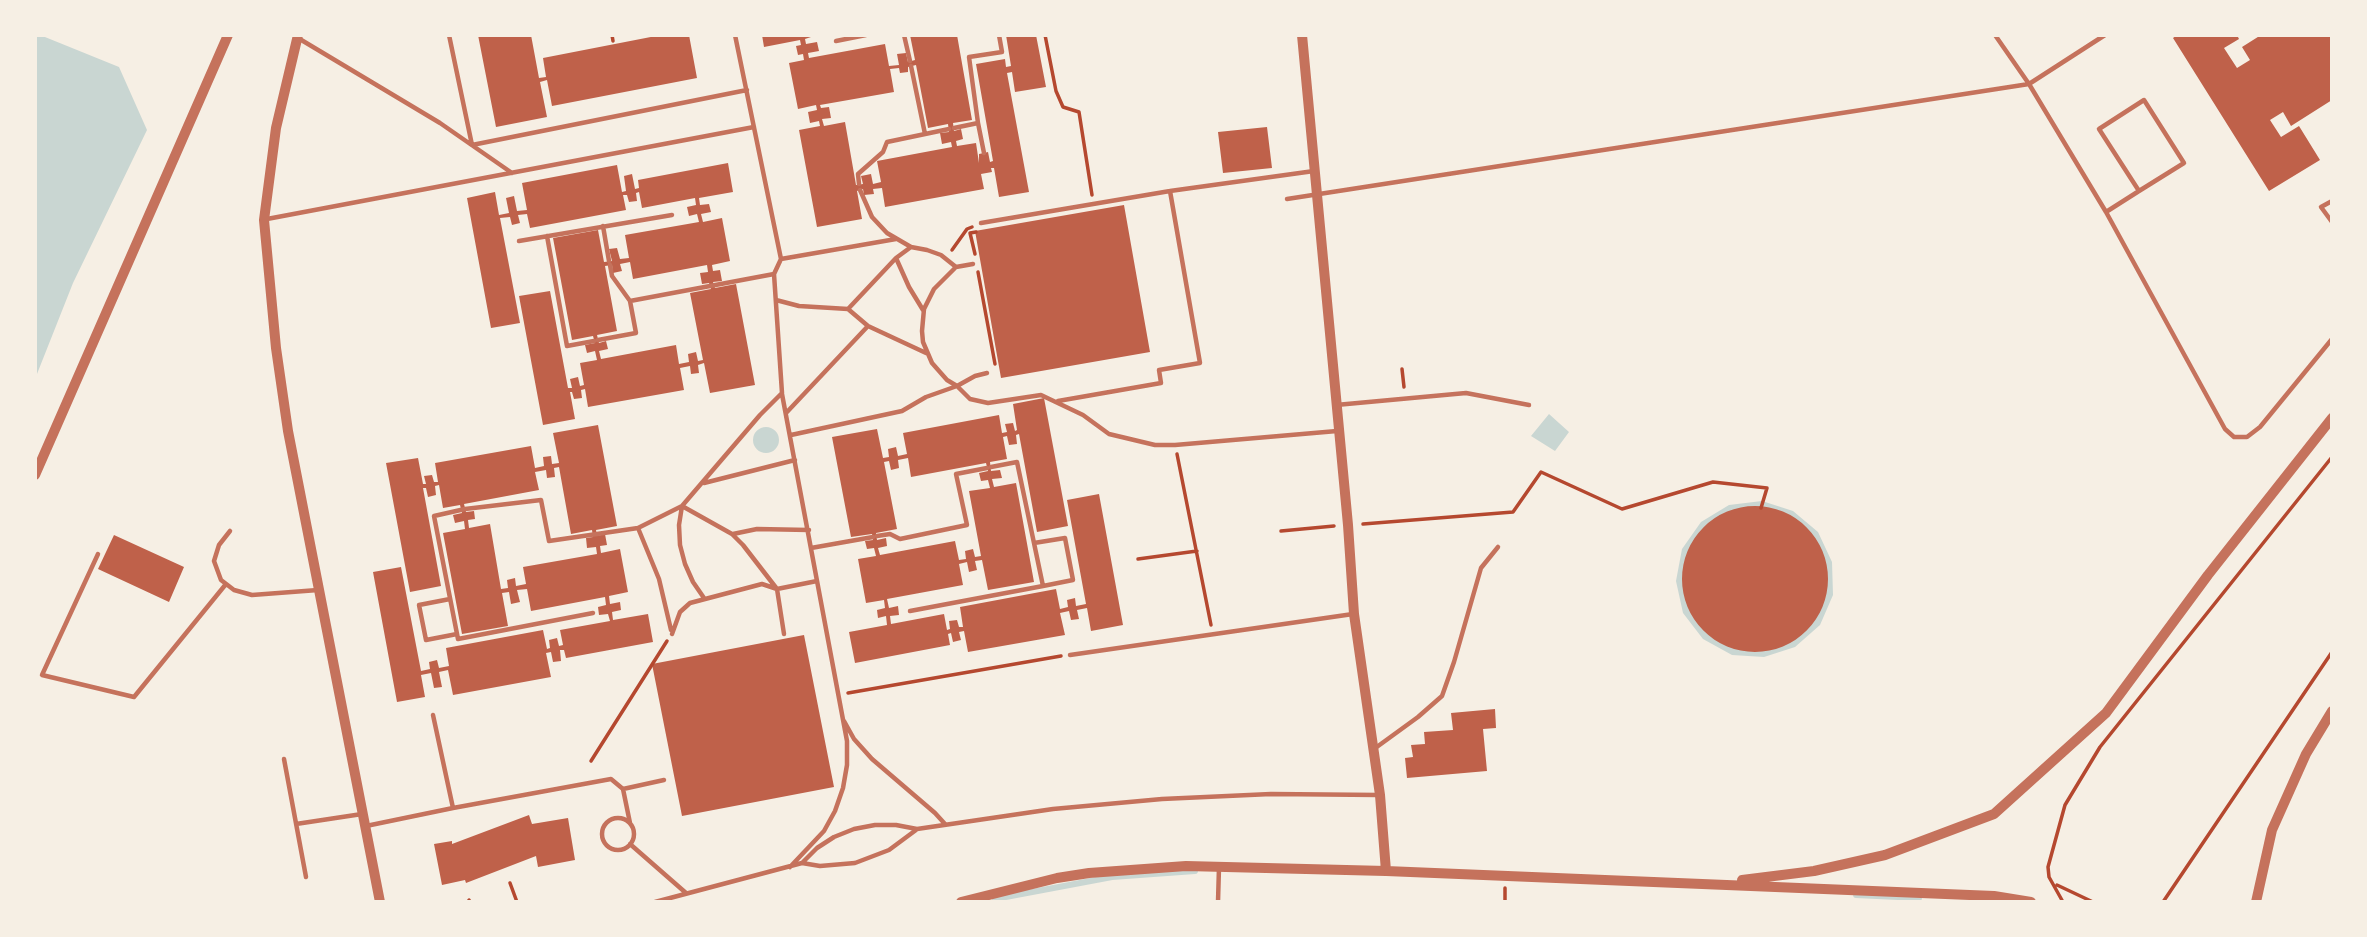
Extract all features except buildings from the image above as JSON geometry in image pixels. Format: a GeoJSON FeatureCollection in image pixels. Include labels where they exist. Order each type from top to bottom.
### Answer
{"type":"FeatureCollection","features":[{"type":"Feature","properties":{"kind":"street"},"geometry":{"type":"LineString","coordinates":[[35,475],[228,35]]}},
{"type":"Feature","properties":{"kind":"street"},"geometry":{"type":"LineString","coordinates":[[1302,35],[1354,614],[1380,795],[1386,871]]}},
{"type":"Feature","properties":{"kind":"street"},"geometry":{"type":"LineString","coordinates":[[298,36],[276,128],[264,220],[281,390],[380,902]]}},
{"type":"Feature","properties":{"kind":"street"},"geometry":{"type":"LineString","coordinates":[[1712,884],[1814,871],[1885,855],[1994,814],[2106,713],[2208,575],[2332,418]]}},
{"type":"Feature","properties":{"kind":"street"},"geometry":{"type":"LineString","coordinates":[[2256,902],[2272,830],[2306,754],[2332,711]]}},
{"type":"Feature","properties":{"kind":"street"},"geometry":{"type":"LineString","coordinates":[[961,902],[1057,878],[1089,873],[1154,867],[1219,866],[1994,896],[2031,902]]}},
{"type":"Feature","properties":{"kind":"lane"},"geometry":{"type":"LineString","coordinates":[[449,35],[472,145]]}},
{"type":"Feature","properties":{"kind":"lane"},"geometry":{"type":"LineString","coordinates":[[735,35],[780,259],[775,274],[782,393],[847,740],[844,788],[835,811],[824,831],[790,867]]}},
{"type":"Feature","properties":{"kind":"lane"},"geometry":{"type":"LineString","coordinates":[[836,41],[866,35]]}},
{"type":"Feature","properties":{"kind":"lane"},"geometry":{"type":"LineString","coordinates":[[904,35],[925,134]]}},
{"type":"Feature","properties":{"kind":"lane"},"geometry":{"type":"LineString","coordinates":[[984,153],[969,57],[1002,52],[999,35]]}},
{"type":"Feature","properties":{"kind":"lane"},"geometry":{"type":"LineString","coordinates":[[1995,35],[2029,83],[2106,212],[2225,429],[2234,437],[2247,437],[2260,427],[2332,339]]}},
{"type":"Feature","properties":{"kind":"lane"},"geometry":{"type":"LineString","coordinates":[[1286,199],[2029,83],[2105,35]]}},
{"type":"Feature","properties":{"kind":"lane"},"geometry":{"type":"LineString","coordinates":[[298,36],[440,123],[512,173]]}},
{"type":"Feature","properties":{"kind":"lane"},"geometry":{"type":"LineString","coordinates":[[472,145],[747,90]]}},
{"type":"Feature","properties":{"kind":"lane"},"geometry":{"type":"LineString","coordinates":[[2106,212],[2184,163],[2144,100],[2099,129],[2139,191]]}},
{"type":"Feature","properties":{"kind":"lane"},"geometry":{"type":"LineString","coordinates":[[957,267],[941,255],[911,247],[896,239],[872,217],[860,187],[858,174],[883,152],[887,142],[978,123]]}},
{"type":"Feature","properties":{"kind":"lane"},"geometry":{"type":"LineString","coordinates":[[264,220],[754,127]]}},
{"type":"Feature","properties":{"kind":"lane"},"geometry":{"type":"LineString","coordinates":[[981,223],[1170,191],[1314,171]]}},
{"type":"Feature","properties":{"kind":"lane"},"geometry":{"type":"LineString","coordinates":[[1058,401],[1161,383],[1159,370],[1200,363],[1170,191]]}},
{"type":"Feature","properties":{"kind":"lane"},"geometry":{"type":"LineString","coordinates":[[2332,201],[2321,207],[2332,222]]}},
{"type":"Feature","properties":{"kind":"lane"},"geometry":{"type":"LineString","coordinates":[[519,240],[671,215]]}},
{"type":"Feature","properties":{"kind":"lane"},"geometry":{"type":"LineString","coordinates":[[547,236],[567,346],[636,333],[630,301],[612,276],[603,226]]}},
{"type":"Feature","properties":{"kind":"lane"},"geometry":{"type":"LineString","coordinates":[[780,259],[896,239]]}},
{"type":"Feature","properties":{"kind":"lane"},"geometry":{"type":"LineString","coordinates":[[848,309],[896,258],[911,247]]}},
{"type":"Feature","properties":{"kind":"lane"},"geometry":{"type":"LineString","coordinates":[[896,258],[924,311]]}},
{"type":"Feature","properties":{"kind":"lane"},"geometry":{"type":"LineString","coordinates":[[973,264],[957,267],[934,289],[924,311],[922,331],[926,353],[938,372],[957,386],[962,394],[978,402],[1041,395],[1083,415],[1109,435],[1155,445],[1175,446],[1338,431]]}},
{"type":"Feature","properties":{"kind":"lane"},"geometry":{"type":"LineString","coordinates":[[630,301],[775,274]]}},
{"type":"Feature","properties":{"kind":"lane"},"geometry":{"type":"LineString","coordinates":[[776,300],[799,306],[848,309],[868,326],[926,353]]}},
{"type":"Feature","properties":{"kind":"lane"},"geometry":{"type":"LineString","coordinates":[[786,412],[868,326]]}},
{"type":"Feature","properties":{"kind":"lane"},"geometry":{"type":"LineString","coordinates":[[791,435],[902,411],[926,397],[987,373]]}},
{"type":"Feature","properties":{"kind":"lane"},"geometry":{"type":"LineString","coordinates":[[593,612],[458,639],[434,516],[465,509],[541,500],[550,541],[638,528],[682,506],[782,393]]}},
{"type":"Feature","properties":{"kind":"lane"},"geometry":{"type":"LineString","coordinates":[[1335,405],[1466,393],[1529,405]]}},
{"type":"Feature","properties":{"kind":"lane"},"geometry":{"type":"LineString","coordinates":[[702,483],[795,460]]}},
{"type":"Feature","properties":{"kind":"lane"},"geometry":{"type":"LineString","coordinates":[[811,548],[890,534],[900,539],[967,525],[956,474],[1017,462],[1043,586]]}},
{"type":"Feature","properties":{"kind":"lane"},"geometry":{"type":"LineString","coordinates":[[682,506],[732,534],[777,589],[784,634]]}},
{"type":"Feature","properties":{"kind":"lane"},"geometry":{"type":"LineString","coordinates":[[682,506],[680,545],[693,582],[704,598]]}},
{"type":"Feature","properties":{"kind":"lane"},"geometry":{"type":"LineString","coordinates":[[638,528],[659,579],[671,634]]}},
{"type":"Feature","properties":{"kind":"lane"},"geometry":{"type":"LineString","coordinates":[[732,534],[758,529],[809,530]]}},
{"type":"Feature","properties":{"kind":"lane"},"geometry":{"type":"LineString","coordinates":[[230,531],[219,545],[214,561],[220,580],[234,590],[252,595],[319,590]]}},
{"type":"Feature","properties":{"kind":"lane"},"geometry":{"type":"LineString","coordinates":[[910,611],[1073,580],[1065,538],[1034,543]]}},
{"type":"Feature","properties":{"kind":"lane"},"geometry":{"type":"LineString","coordinates":[[1373,749],[1442,696],[1481,568],[1499,547]]}},
{"type":"Feature","properties":{"kind":"lane"},"geometry":{"type":"LineString","coordinates":[[98,554],[42,676],[134,697],[226,584]]}},
{"type":"Feature","properties":{"kind":"lane"},"geometry":{"type":"LineString","coordinates":[[671,634],[680,612],[690,603],[762,584],[777,589],[817,581]]}},
{"type":"Feature","properties":{"kind":"lane"},"geometry":{"type":"LineString","coordinates":[[450,599],[419,605],[426,640],[457,634]]}},
{"type":"Feature","properties":{"kind":"lane"},"geometry":{"type":"LineString","coordinates":[[1070,655],[1354,614]]}},
{"type":"Feature","properties":{"kind":"lane"},"geometry":{"type":"LineString","coordinates":[[433,715],[453,808]]}},
{"type":"Feature","properties":{"kind":"lane"},"geometry":{"type":"LineString","coordinates":[[842,718],[854,739],[872,759],[945,824]]}},
{"type":"Feature","properties":{"kind":"lane"},"geometry":{"type":"LineString","coordinates":[[284,759],[306,877]]}},
{"type":"Feature","properties":{"kind":"lane"},"geometry":{"type":"LineString","coordinates":[[365,826],[611,779],[623,789],[634,832],[630,844],[621,850],[606,845],[602,834],[606,824],[615,818],[626,820],[630,824]]}},
{"type":"Feature","properties":{"kind":"lane"},"geometry":{"type":"LineString","coordinates":[[623,789],[664,780]]}},
{"type":"Feature","properties":{"kind":"lane"},"geometry":{"type":"LineString","coordinates":[[802,863],[834,836],[875,825],[917,829],[1053,809],[1161,799],[1271,794],[1380,795]]}},
{"type":"Feature","properties":{"kind":"lane"},"geometry":{"type":"LineString","coordinates":[[296,824],[363,814]]}},
{"type":"Feature","properties":{"kind":"lane"},"geometry":{"type":"LineString","coordinates":[[655,902],[802,863],[838,866],[872,858],[896,846],[917,829]]}},
{"type":"Feature","properties":{"kind":"lane"},"geometry":{"type":"LineString","coordinates":[[630,844],[687,894]]}},
{"type":"Feature","properties":{"kind":"lane"},"geometry":{"type":"LineString","coordinates":[[1218,902],[1219,866]]}},
{"type":"Feature","properties":{"kind":"path"},"geometry":{"type":"LineString","coordinates":[[1045,35],[1056,91],[1063,107],[1079,112],[1093,204]]}},
{"type":"Feature","properties":{"kind":"path"},"geometry":{"type":"LineString","coordinates":[[941,255],[951,251],[967,229],[981,223]]}},
{"type":"Feature","properties":{"kind":"path"},"geometry":{"type":"LineString","coordinates":[[975,233],[970,233],[996,372]]}},
{"type":"Feature","properties":{"kind":"path"},"geometry":{"type":"LineString","coordinates":[[1402,369],[1405,399]]}},
{"type":"Feature","properties":{"kind":"path"},"geometry":{"type":"LineString","coordinates":[[1175,446],[1213,634]]}},
{"type":"Feature","properties":{"kind":"path"},"geometry":{"type":"LineString","coordinates":[[2063,902],[2049,877],[2048,867],[2065,805],[2101,747],[2332,457]]}},
{"type":"Feature","properties":{"kind":"path"},"geometry":{"type":"LineString","coordinates":[[1281,531],[1513,512],[1541,472],[1622,509],[1713,482],[1767,488],[1761,508]]}},
{"type":"Feature","properties":{"kind":"path"},"geometry":{"type":"LineString","coordinates":[[1138,559],[1197,551]]}},
{"type":"Feature","properties":{"kind":"path"},"geometry":{"type":"LineString","coordinates":[[591,761],[671,634]]}},
{"type":"Feature","properties":{"kind":"path"},"geometry":{"type":"LineString","coordinates":[[2163,902],[2332,652]]}},
{"type":"Feature","properties":{"kind":"path"},"geometry":{"type":"LineString","coordinates":[[838,695],[1070,655]]}},
{"type":"Feature","properties":{"kind":"path"},"geometry":{"type":"LineString","coordinates":[[510,883],[517,902]]}},
{"type":"Feature","properties":{"kind":"path"},"geometry":{"type":"LineString","coordinates":[[2055,885],[2093,902]]}},
{"type":"Feature","properties":{"kind":"shaded area"},"geometry":{"type":"Polygon","coordinates":[[[35,35],[119,67],[147,130],[73,283],[35,379],[35,35]]]}},
{"type":"Feature","properties":{"kind":"shaded area"},"geometry":{"type":"Polygon","coordinates":[[[1549,414],[1569,432],[1555,451],[1531,436],[1549,414]]]}},
{"type":"Feature","properties":{"kind":"shaded area"},"geometry":{"type":"Polygon","coordinates":[[[766,427],[775,431],[779,440],[775,449],[766,453],[757,449],[753,440],[757,431],[766,427]]]}},
{"type":"Feature","properties":{"kind":"shaded area"},"geometry":{"type":"Polygon","coordinates":[[[1762,501],[1793,511],[1818,532],[1832,562],[1833,595],[1820,625],[1795,647],[1764,657],[1732,655],[1703,639],[1683,613],[1676,581],[1682,549],[1701,522],[1729,505],[1762,501]],[[1760,524],[1737,527],[1717,539],[1704,558],[1699,580],[1705,603],[1718,621],[1739,632],[1761,634],[1783,627],[1800,611],[1809,590],[1809,567],[1799,546],[1782,531],[1760,524]]]}},
{"type":"Feature","properties":{"kind":"waterway"},"geometry":{"type":"LineString","coordinates":[[995,899],[1112,877],[1195,871]]}},
{"type":"Feature","properties":{"kind":"waterway"},"geometry":{"type":"LineString","coordinates":[[1856,895],[1919,898]]}}]}
